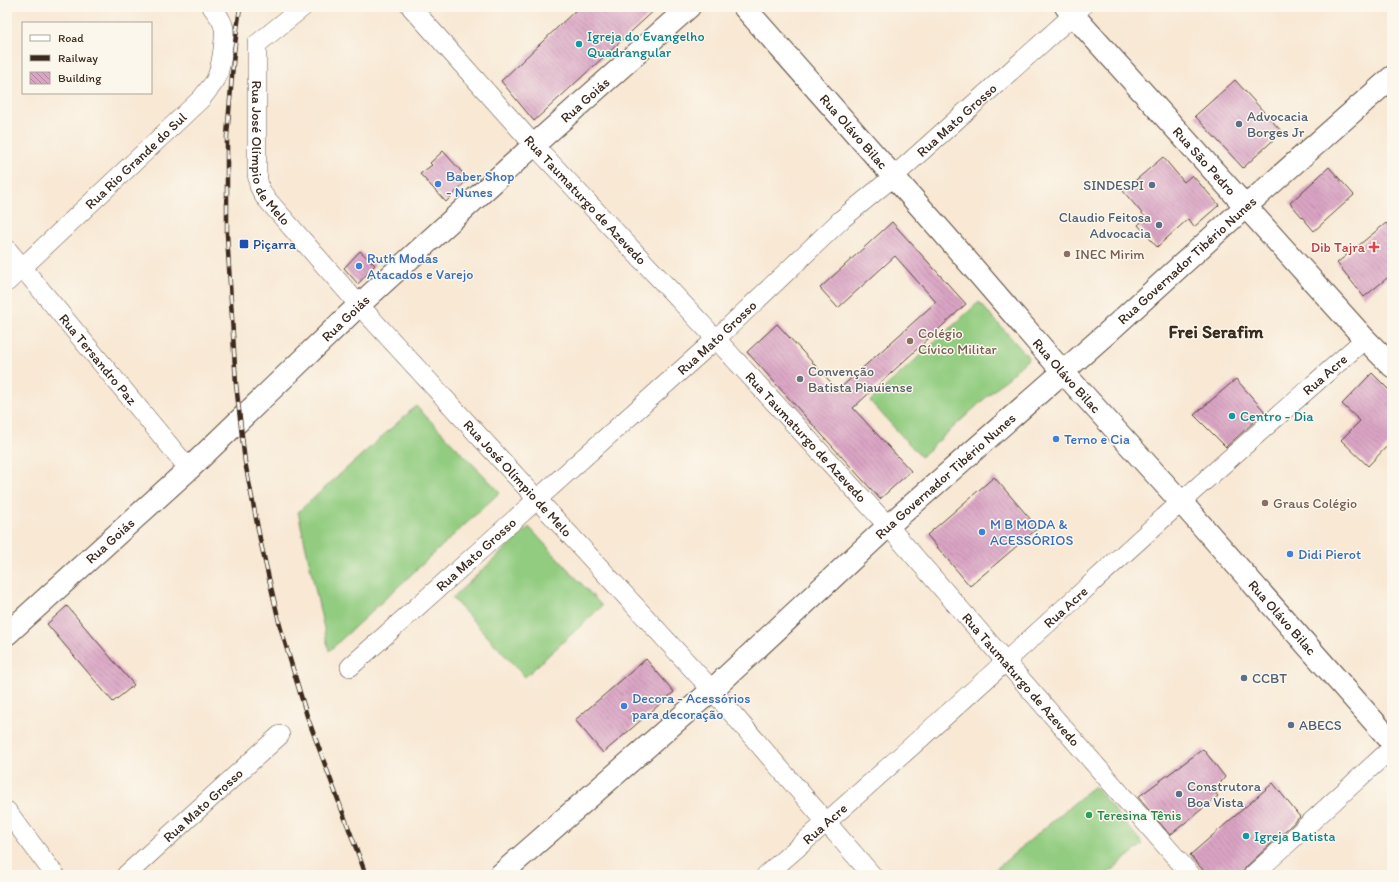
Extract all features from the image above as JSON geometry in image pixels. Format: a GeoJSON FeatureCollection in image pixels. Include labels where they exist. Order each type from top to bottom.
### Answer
{"type":"FeatureCollection","features":[{"type":"Feature","properties":{"kind":"street","name":"Rua José Olímpio de Melo"},"geometry":{"type":"LineString","coordinates":[[302,7],[257,44],[257,173],[259,186],[264,196],[359,305],[712,690],[872,875]]}},
{"type":"Feature","properties":{"kind":"street","name":"Rua Taumaturgo de Azevedo"},"geometry":{"type":"LineString","coordinates":[[411,7],[534,145],[716,339],[888,526],[1191,875]]}},
{"type":"Feature","properties":{"kind":"street","name":"Rua Goiás"},"geometry":{"type":"LineString","coordinates":[[7,634],[189,469],[359,305],[534,145],[690,7]]}},
{"type":"Feature","properties":{"kind":"street","name":"Rua Olávo Bilac"},"geometry":{"type":"LineString","coordinates":[[744,7],[1063,372],[1181,502],[1392,742]]}},
{"type":"Feature","properties":{"kind":"street","name":"Rua Mato Grosso"},"geometry":{"type":"LineString","coordinates":[[350,667],[716,339],[842,219],[893,177],[1074,10]]}},
{"type":"Feature","properties":{"kind":"street","name":"Rua São Pedro"},"geometry":{"type":"LineString","coordinates":[[1074,10],[1245,207],[1365,339],[1392,366]]}},
{"type":"Feature","properties":{"kind":"street","name":"Rua Rio Grande do Sul"},"geometry":{"type":"LineString","coordinates":[[7,282],[202,98],[215,80],[224,40],[224,28],[216,13]]}},
{"type":"Feature","properties":{"kind":"street","name":"Rua Governador Tibério Nunes"},"geometry":{"type":"LineString","coordinates":[[500,875],[712,690],[888,526],[1063,372],[1245,207],[1392,77]]}},
{"type":"Feature","properties":{"kind":"street","name":"Rua Tersandro Paz"},"geometry":{"type":"LineString","coordinates":[[7,249],[189,469]]}},
{"type":"Feature","properties":{"kind":"street","name":"Rua Acre"},"geometry":{"type":"LineString","coordinates":[[766,875],[1006,662],[1181,502],[1365,339]]}},
{"type":"Feature","properties":{"kind":"street","name":"Rua Mato Grosso"},"geometry":{"type":"LineString","coordinates":[[126,875],[280,735]]}},
{"type":"Feature","properties":{"kind":"street"},"geometry":{"type":"LineString","coordinates":[[1253,875],[1392,748]]}},
{"type":"Feature","properties":{"kind":"street"},"geometry":{"type":"LineString","coordinates":[[7,811],[55,875]]}},
{"type":"Feature","properties":{"kind":"green space"},"geometry":{"type":"Polygon","coordinates":[[[979,302],[1029,358],[921,457],[870,401],[979,302]]]}},
{"type":"Feature","properties":{"kind":"green space"},"geometry":{"type":"Polygon","coordinates":[[[416,406],[500,492],[329,651],[298,512],[416,406]]]}},
{"type":"Feature","properties":{"kind":"green space"},"geometry":{"type":"Polygon","coordinates":[[[529,527],[602,606],[525,677],[452,598],[529,527]]]}},
{"type":"Feature","properties":{"kind":"green space","name":"Teresina Tênis"},"geometry":{"type":"Polygon","coordinates":[[[1094,786],[1143,844],[1106,875],[989,875],[1094,786]]]}},
{"type":"Feature","properties":{"kind":"building","name":"Igreja do Evangelho Quadrangular"},"geometry":{"type":"Polygon","coordinates":[[[579,7],[658,7],[534,121],[501,81],[579,7]]]}},
{"type":"Feature","properties":{"kind":"building","name":"Advocacia Borges Jr"},"geometry":{"type":"Polygon","coordinates":[[[1235,80],[1282,132],[1243,168],[1195,116],[1235,80]]]}},
{"type":"Feature","properties":{"kind":"building"},"geometry":{"type":"Polygon","coordinates":[[[443,151],[468,179],[446,202],[420,174],[432,165],[430,163],[443,151]]]}},
{"type":"Feature","properties":{"kind":"building"},"geometry":{"type":"Polygon","coordinates":[[[1163,157],[1184,182],[1192,175],[1219,205],[1194,227],[1188,219],[1157,247],[1138,225],[1146,218],[1123,191],[1163,157]]]}},
{"type":"Feature","properties":{"kind":"building"},"geometry":{"type":"Polygon","coordinates":[[[1329,167],[1354,195],[1314,231],[1290,203],[1329,167]]]}},
{"type":"Feature","properties":{"kind":"building"},"geometry":{"type":"Polygon","coordinates":[[[892,222],[966,304],[853,408],[911,471],[880,499],[747,352],[777,324],[838,390],[936,302],[895,256],[838,308],[820,288],[892,222]]]}},
{"type":"Feature","properties":{"kind":"building","name":"Dib Tajra"},"geometry":{"type":"Polygon","coordinates":[[[1386,223],[1392,231],[1392,274],[1364,297],[1337,263],[1386,223]]]}},
{"type":"Feature","properties":{"kind":"building","name":"Ruth Modas Atacados e Varejo"},"geometry":{"type":"Polygon","coordinates":[[[360,251],[375,265],[358,284],[344,268],[360,251]]]}},
{"type":"Feature","properties":{"kind":"building"},"geometry":{"type":"Polygon","coordinates":[[[1372,373],[1392,393],[1392,441],[1368,466],[1341,440],[1360,421],[1342,404],[1372,373]]]}},
{"type":"Feature","properties":{"kind":"building","name":"Centro - Dia"},"geometry":{"type":"Polygon","coordinates":[[[1236,379],[1265,412],[1226,447],[1194,415],[1236,379]]]}},
{"type":"Feature","properties":{"kind":"building","name":"M B MODA & ACESSÓRIOS"},"geometry":{"type":"Polygon","coordinates":[[[994,477],[1038,528],[970,586],[927,535],[994,477]]]}},
{"type":"Feature","properties":{"kind":"building"},"geometry":{"type":"Polygon","coordinates":[[[67,606],[134,685],[113,702],[47,624],[67,606]]]}},
{"type":"Feature","properties":{"kind":"building","name":"Decora - Acessórios para decoração"},"geometry":{"type":"Polygon","coordinates":[[[646,659],[674,692],[603,753],[575,720],[646,659]]]}},
{"type":"Feature","properties":{"kind":"building","name":"Construtora Boa Vista"},"geometry":{"type":"Polygon","coordinates":[[[1203,749],[1225,777],[1214,791],[1218,796],[1170,835],[1138,797],[1203,749]]]}},
{"type":"Feature","properties":{"kind":"building","name":"Igreja Batista"},"geometry":{"type":"Polygon","coordinates":[[[1273,783],[1300,817],[1246,867],[1242,875],[1207,875],[1190,855],[1273,783]]]}},
{"type":"Feature","properties":{"kind":"railway"},"geometry":{"type":"LineString","coordinates":[[240,7],[234,52],[227,136],[227,234],[236,384],[245,462],[261,544],[280,626],[307,716],[366,875]]}},
{"type":"Feature","properties":{"kind":"place","name":"Igreja do Evangelho Quadrangular"},"geometry":{"type":"Point","coordinates":[579,44]}},
{"type":"Feature","properties":{"kind":"place","name":"Advocacia Borges Jr"},"geometry":{"type":"Point","coordinates":[1239,124]}},
{"type":"Feature","properties":{"kind":"place","name":"Baber Shop - Nunes"},"geometry":{"type":"Point","coordinates":[438,184]}},
{"type":"Feature","properties":{"kind":"place","name":"SINDESPI"},"geometry":{"type":"Point","coordinates":[1152,185]}},
{"type":"Feature","properties":{"kind":"place","name":"Claudio Feitosa Advocacia"},"geometry":{"type":"Point","coordinates":[1159,225]}},
{"type":"Feature","properties":{"kind":"place","name":"Piçarra"},"geometry":{"type":"Point","coordinates":[244,244]}},
{"type":"Feature","properties":{"kind":"place","name":"Dib Tajra"},"geometry":{"type":"Point","coordinates":[1374,247]}},
{"type":"Feature","properties":{"kind":"place","name":"INEC Mirim"},"geometry":{"type":"Point","coordinates":[1067,254]}},
{"type":"Feature","properties":{"kind":"place","name":"Ruth Modas Atacados e Varejo"},"geometry":{"type":"Point","coordinates":[359,266]}},
{"type":"Feature","properties":{"kind":"place","name":"Colégio Cívico Militar"},"geometry":{"type":"Point","coordinates":[910,341]}},
{"type":"Feature","properties":{"kind":"place","name":"Convenção Batista Piauiense"},"geometry":{"type":"Point","coordinates":[800,379]}},
{"type":"Feature","properties":{"kind":"place","name":"Centro - Dia"},"geometry":{"type":"Point","coordinates":[1232,416]}},
{"type":"Feature","properties":{"kind":"place","name":"Terno e Cia"},"geometry":{"type":"Point","coordinates":[1056,439]}},
{"type":"Feature","properties":{"kind":"place","name":"Graus Colégio"},"geometry":{"type":"Point","coordinates":[1265,503]}},
{"type":"Feature","properties":{"kind":"place","name":"M B MODA & ACESSÓRIOS"},"geometry":{"type":"Point","coordinates":[982,532]}},
{"type":"Feature","properties":{"kind":"place","name":"Didi Pierot"},"geometry":{"type":"Point","coordinates":[1290,554]}},
{"type":"Feature","properties":{"kind":"place","name":"CCBT"},"geometry":{"type":"Point","coordinates":[1244,678]}},
{"type":"Feature","properties":{"kind":"place","name":"Decora - Acessórios para decoração"},"geometry":{"type":"Point","coordinates":[624,706]}},
{"type":"Feature","properties":{"kind":"place","name":"ABECS"},"geometry":{"type":"Point","coordinates":[1291,725]}},
{"type":"Feature","properties":{"kind":"place","name":"Construtora Boa Vista"},"geometry":{"type":"Point","coordinates":[1179,794]}},
{"type":"Feature","properties":{"kind":"place","name":"Teresina Tênis"},"geometry":{"type":"Point","coordinates":[1089,815]}},
{"type":"Feature","properties":{"kind":"place","name":"Igreja Batista"},"geometry":{"type":"Point","coordinates":[1246,836]}},
{"type":"Feature","properties":{"kind":"district","name":"Frei Serafim"},"geometry":{"type":"Point","coordinates":[1216,332]}}]}
